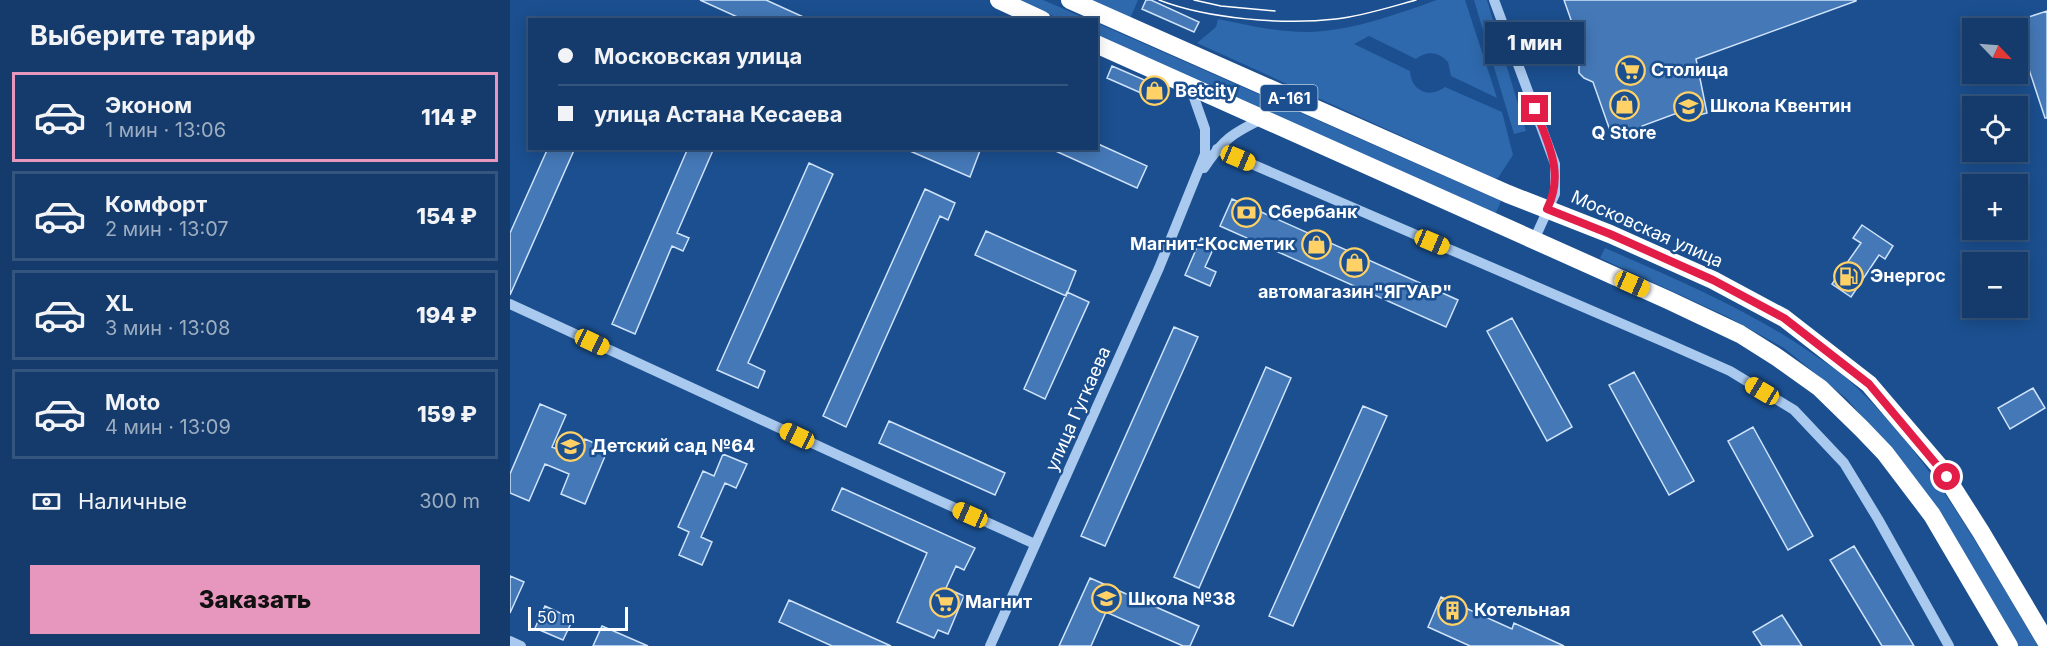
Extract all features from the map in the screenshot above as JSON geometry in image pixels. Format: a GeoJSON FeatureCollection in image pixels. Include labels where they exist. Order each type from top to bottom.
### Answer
{"type":"FeatureCollection","features":[{"type":"Feature","properties":{"kind":"highway"},"geometry":{"type":"LineString","coordinates":[[999,0],[1038,18]]}},
{"type":"Feature","properties":{"kind":"highway","name":"Московская улица"},"geometry":{"type":"LineString","coordinates":[[1070,0],[1315,109],[1620,239],[1747,297],[1784,318],[1869,384],[1947,477],[2047,643]]}},
{"type":"Feature","properties":{"kind":"highway","name":"А-161"},"geometry":{"type":"LineString","coordinates":[[1098,45],[1740,334],[1820,388],[1885,453],[1932,515],[2009,646]]}},
{"type":"Feature","properties":{"kind":"street"},"geometry":{"type":"LineString","coordinates":[[1494,0],[1555,164],[1555,194],[1534,240]]}},
{"type":"Feature","properties":{"kind":"street","name":"улица Гугкаева"},"geometry":{"type":"LineString","coordinates":[[990,646],[1154,279],[1205,154],[1205,129],[1190,86]]}},
{"type":"Feature","properties":{"kind":"street","name":"улица Гугкаева"},"geometry":{"type":"LineString","coordinates":[[1193,185],[1217,149],[1235,132],[1264,118]]}},
{"type":"Feature","properties":{"kind":"street"},"geometry":{"type":"LineString","coordinates":[[1217,149],[1730,371],[1794,410],[1844,463],[1949,646]]}},
{"type":"Feature","properties":{"kind":"street"},"geometry":{"type":"LineString","coordinates":[[510,304],[1035,544]]}},
{"type":"Feature","properties":{"kind":"street"},"geometry":{"type":"LineString","coordinates":[[510,641],[521,646]]}},
{"type":"Feature","properties":{"kind":"shaded area"},"geometry":{"type":"Polygon","coordinates":[[[1016,0],[1043,0],[1085,18],[1058,18],[1016,0]]]}},
{"type":"Feature","properties":{"kind":"shaded area"},"geometry":{"type":"Polygon","coordinates":[[[1081,0],[1138,0],[1129,21],[1081,0]]]}},
{"type":"Feature","properties":{"kind":"shaded area"},"geometry":{"type":"Polygon","coordinates":[[[1437,0],[1465,0],[1497,98],[1451,76],[1448,62],[1437,54],[1424,54],[1416,59],[1369,36],[1354,44],[1410,71],[1414,84],[1422,91],[1439,91],[1445,87],[1502,112],[1513,155],[1498,178],[1197,43],[1216,27],[1218,19],[1284,31],[1323,31],[1373,21],[1437,0]]]}},
{"type":"Feature","properties":{"kind":"shaded area"},"geometry":{"type":"Polygon","coordinates":[[[1474,0],[1487,0],[1526,131],[1514,134],[1474,0]]]}},
{"type":"Feature","properties":{"kind":"shaded area"},"geometry":{"type":"Polygon","coordinates":[[[1098,23],[1501,201],[1495,215],[1098,36],[1098,23]]]}},
{"type":"Feature","properties":{"kind":"shaded area"},"geometry":{"type":"Polygon","coordinates":[[[1605,248],[1756,319],[1838,371],[1898,431],[1924,465],[1972,536],[2038,646],[2015,646],[1899,460],[1847,399],[1784,348],[1728,317],[1600,258],[1605,248]]]}},
{"type":"Feature","properties":{"kind":"building"},"geometry":{"type":"Polygon","coordinates":[[[700,0],[766,0],[806,18],[740,18],[700,0]]]}},
{"type":"Feature","properties":{"kind":"building"},"geometry":{"type":"Polygon","coordinates":[[[1146,0],[1151,0],[1199,22],[1194,32],[1142,9],[1146,0]]]}},
{"type":"Feature","properties":{"kind":"building","name":"Столица"},"geometry":{"type":"Polygon","coordinates":[[[1564,0],[1856,1],[1696,59],[1707,113],[1691,117],[1688,109],[1642,126],[1641,130],[1613,139],[1593,82],[1579,73],[1579,64],[1584,57],[1564,0]]]}},
{"type":"Feature","properties":{"kind":"building"},"geometry":{"type":"Polygon","coordinates":[[[2047,11],[2047,118],[2045,118],[2028,66],[2028,18],[2025,18],[2047,11]]]}},
{"type":"Feature","properties":{"kind":"building"},"geometry":{"type":"Polygon","coordinates":[[[1112,66],[1163,88],[1157,100],[1107,78],[1112,66]]]}},
{"type":"Feature","properties":{"kind":"building"},"geometry":{"type":"Polygon","coordinates":[[[1098,144],[1147,166],[1137,188],[1053,150],[1098,150],[1098,144]]]}},
{"type":"Feature","properties":{"kind":"building"},"geometry":{"type":"Polygon","coordinates":[[[547,150],[574,150],[510,295],[510,233],[547,150]]]}},
{"type":"Feature","properties":{"kind":"building"},"geometry":{"type":"Polygon","coordinates":[[[687,150],[713,150],[677,233],[689,238],[683,251],[672,246],[635,334],[612,324],[687,150]]]}},
{"type":"Feature","properties":{"kind":"building"},"geometry":{"type":"Polygon","coordinates":[[[908,150],[980,150],[970,177],[908,150]]]}},
{"type":"Feature","properties":{"kind":"building"},"geometry":{"type":"Polygon","coordinates":[[[809,163],[833,174],[748,363],[765,371],[758,388],[717,370],[809,163]]]}},
{"type":"Feature","properties":{"kind":"building"},"geometry":{"type":"Polygon","coordinates":[[[925,189],[955,203],[948,220],[940,216],[846,427],[823,416],[925,189]]]}},
{"type":"Feature","properties":{"kind":"building"},"geometry":{"type":"Polygon","coordinates":[[[1232,199],[1458,300],[1446,327],[1220,226],[1232,199]]]}},
{"type":"Feature","properties":{"kind":"building"},"geometry":{"type":"Polygon","coordinates":[[[1862,225],[1893,246],[1885,259],[1879,255],[1851,297],[1832,284],[1861,243],[1853,238],[1862,225]]]}},
{"type":"Feature","properties":{"kind":"building"},"geometry":{"type":"Polygon","coordinates":[[[986,231],[1076,271],[1066,296],[975,255],[986,231]]]}},
{"type":"Feature","properties":{"kind":"building"},"geometry":{"type":"Polygon","coordinates":[[[1201,238],[1215,245],[1205,267],[1216,272],[1210,286],[1185,275],[1201,238]]]}},
{"type":"Feature","properties":{"kind":"building"},"geometry":{"type":"Polygon","coordinates":[[[1067,292],[1089,302],[1045,399],[1024,389],[1067,292]]]}},
{"type":"Feature","properties":{"kind":"building"},"geometry":{"type":"Polygon","coordinates":[[[1512,318],[1572,427],[1547,441],[1487,331],[1512,318]]]}},
{"type":"Feature","properties":{"kind":"building"},"geometry":{"type":"Polygon","coordinates":[[[1174,327],[1198,337],[1105,546],[1081,536],[1174,327]]]}},
{"type":"Feature","properties":{"kind":"building"},"geometry":{"type":"Polygon","coordinates":[[[1266,367],[1291,378],[1199,588],[1174,577],[1266,367]]]}},
{"type":"Feature","properties":{"kind":"building"},"geometry":{"type":"Polygon","coordinates":[[[1634,372],[1694,481],[1669,495],[1609,385],[1634,372]]]}},
{"type":"Feature","properties":{"kind":"building"},"geometry":{"type":"Polygon","coordinates":[[[2033,388],[2045,408],[2010,429],[1998,408],[2033,388]]]}},
{"type":"Feature","properties":{"kind":"building"},"geometry":{"type":"Polygon","coordinates":[[[540,404],[566,415],[552,447],[577,457],[585,439],[608,449],[585,504],[561,494],[569,474],[545,464],[529,501],[510,493],[510,474],[540,404]]]}},
{"type":"Feature","properties":{"kind":"building"},"geometry":{"type":"Polygon","coordinates":[[[1363,406],[1387,416],[1293,626],[1269,616],[1363,406]]]}},
{"type":"Feature","properties":{"kind":"building"},"geometry":{"type":"Polygon","coordinates":[[[889,421],[1005,473],[995,495],[879,443],[889,421]]]}},
{"type":"Feature","properties":{"kind":"building"},"geometry":{"type":"Polygon","coordinates":[[[1753,427],[1813,536],[1788,550],[1728,441],[1753,427]]]}},
{"type":"Feature","properties":{"kind":"building"},"geometry":{"type":"Polygon","coordinates":[[[723,454],[747,464],[736,488],[725,483],[701,537],[712,542],[702,565],[679,555],[689,532],[678,527],[703,471],[714,476],[723,454]]]}},
{"type":"Feature","properties":{"kind":"building"},"geometry":{"type":"Polygon","coordinates":[[[842,488],[975,548],[964,570],[956,566],[946,588],[964,596],[948,634],[938,630],[934,638],[897,622],[927,553],[832,510],[842,488]]]}},
{"type":"Feature","properties":{"kind":"building"},"geometry":{"type":"Polygon","coordinates":[[[1854,546],[1914,646],[1882,646],[1830,560],[1854,546]]]}},
{"type":"Feature","properties":{"kind":"building"},"geometry":{"type":"Polygon","coordinates":[[[510,576],[524,582],[510,613],[510,576]]]}},
{"type":"Feature","properties":{"kind":"building"},"geometry":{"type":"Polygon","coordinates":[[[1090,578],[1199,626],[1190,646],[1183,646],[1106,612],[1091,646],[1059,646],[1090,578]]]}},
{"type":"Feature","properties":{"kind":"building","name":"Котельная"},"geometry":{"type":"Polygon","coordinates":[[[1441,597],[1512,629],[1514,623],[1564,646],[1470,646],[1428,627],[1441,597]]]}},
{"type":"Feature","properties":{"kind":"building"},"geometry":{"type":"Polygon","coordinates":[[[789,600],[891,646],[832,646],[779,622],[789,600]]]}},
{"type":"Feature","properties":{"kind":"building"},"geometry":{"type":"Polygon","coordinates":[[[545,606],[573,619],[563,640],[535,628],[545,606]]]}},
{"type":"Feature","properties":{"kind":"building"},"geometry":{"type":"Polygon","coordinates":[[[1782,615],[1802,646],[1762,646],[1753,632],[1782,615]]]}},
{"type":"Feature","properties":{"kind":"building"},"geometry":{"type":"Polygon","coordinates":[[[602,626],[648,646],[593,646],[602,626]]]}},
{"type":"Feature","properties":{"kind":"tram line"},"geometry":{"type":"LineString","coordinates":[[1159,0],[1200,12],[1270,21],[1346,18],[1416,0]]}},
{"type":"Feature","properties":{"kind":"tram line"},"geometry":{"type":"LineString","coordinates":[[1194,0],[1221,6],[1275,11]]}},
{"type":"Feature","properties":{"kind":"place","name":"Столица"},"geometry":{"type":"Point","coordinates":[1630,70]}},
{"type":"Feature","properties":{"kind":"place","name":"Betcity"},"geometry":{"type":"Point","coordinates":[1154,91]}},
{"type":"Feature","properties":{"kind":"place","name":"Q Store"},"geometry":{"type":"Point","coordinates":[1624,104]}},
{"type":"Feature","properties":{"kind":"place","name":"Школа Квентин"},"geometry":{"type":"Point","coordinates":[1689,106]}},
{"type":"Feature","properties":{"kind":"place","name":"Сбербанк"},"geometry":{"type":"Point","coordinates":[1247,212]}},
{"type":"Feature","properties":{"kind":"place","name":"Магнит-Косметик"},"geometry":{"type":"Point","coordinates":[1316,244]}},
{"type":"Feature","properties":{"kind":"place","name":"автомагазин\"ЯГУАР\""},"geometry":{"type":"Point","coordinates":[1355,263]}},
{"type":"Feature","properties":{"kind":"place","name":"Энергос"},"geometry":{"type":"Point","coordinates":[1849,276]}},
{"type":"Feature","properties":{"kind":"place","name":"Детский сад №64"},"geometry":{"type":"Point","coordinates":[570,446]}},
{"type":"Feature","properties":{"kind":"place","name":"Школа №38"},"geometry":{"type":"Point","coordinates":[1107,599]}},
{"type":"Feature","properties":{"kind":"place","name":"Магнит"},"geometry":{"type":"Point","coordinates":[944,602]}},
{"type":"Feature","properties":{"kind":"place","name":"Котельная"},"geometry":{"type":"Point","coordinates":[1453,610]}},
{"type":"Feature","properties":{"kind":"route"},"geometry":{"type":"LineString","coordinates":[[1535,109],[1555,164],[1555,194],[1547,209],[1713,280],[1784,318],[1869,384],[1947,477]]}}]}
